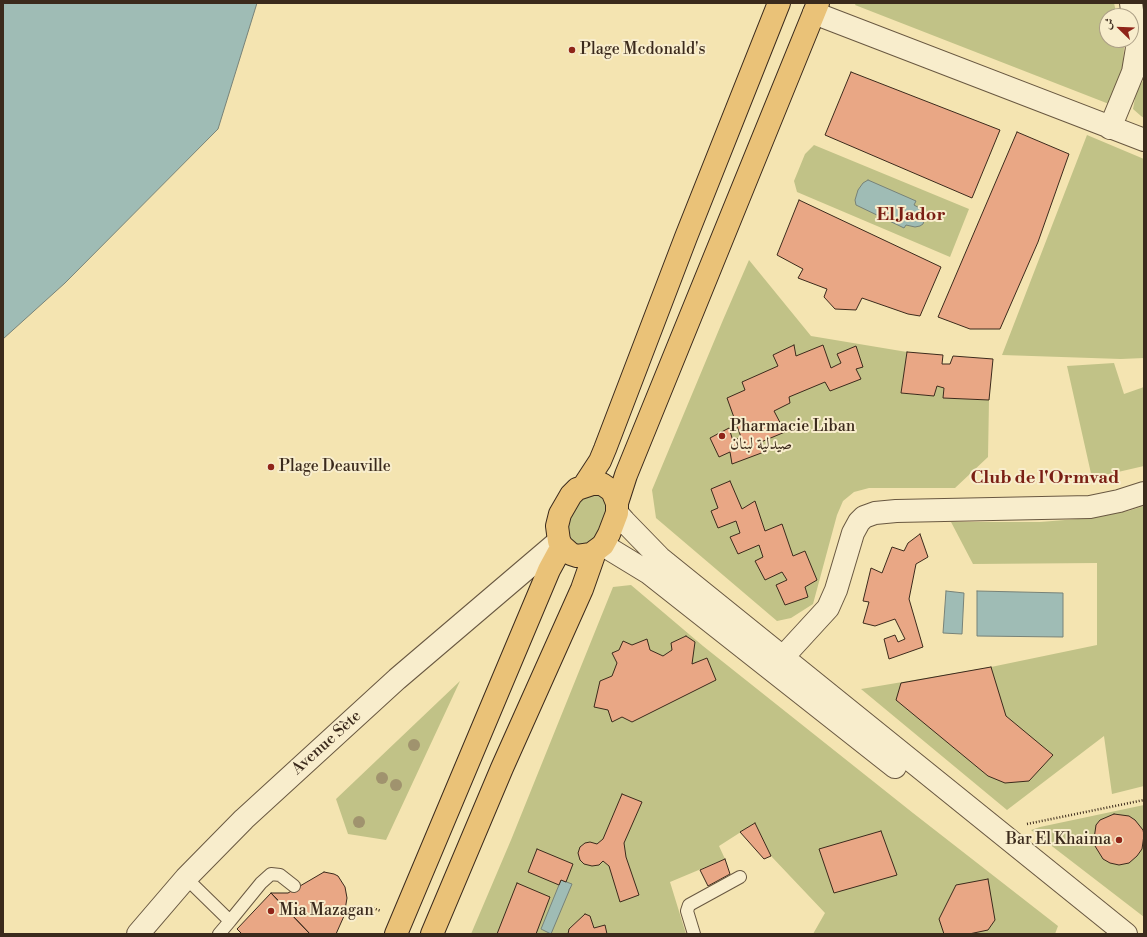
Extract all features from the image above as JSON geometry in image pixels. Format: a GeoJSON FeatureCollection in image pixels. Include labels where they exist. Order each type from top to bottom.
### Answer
{"type":"FeatureCollection","features":[{"type":"Feature","properties":{"kind":"highway"},"geometry":{"type":"LineString","coordinates":[[583,487],[600,461],[605,449],[686,237],[779,3]]}},
{"type":"Feature","properties":{"kind":"highway"},"geometry":{"type":"LineString","coordinates":[[560,543],[571,554],[577,556],[591,554],[599,548],[610,534],[626,475],[816,8]]}},
{"type":"Feature","properties":{"kind":"highway"},"geometry":{"type":"LineString","coordinates":[[396,934],[560,543],[557,526],[560,514],[571,495],[577,490],[592,484],[604,485],[612,491],[617,508]]}},
{"type":"Feature","properties":{"kind":"highway"},"geometry":{"type":"LineString","coordinates":[[432,934],[502,768],[599,548]]}},
{"type":"Feature","properties":{"kind":"street"},"geometry":{"type":"LineString","coordinates":[[1110,128],[1133,72],[1140,49],[1131,3]]}},
{"type":"Feature","properties":{"kind":"street"},"geometry":{"type":"LineString","coordinates":[[816,8],[1110,128],[1144,140]]}},
{"type":"Feature","properties":{"kind":"street"},"geometry":{"type":"LineString","coordinates":[[777,664],[828,608],[836,590],[853,533],[859,522],[864,517],[876,513],[896,510],[1090,507],[1119,501],[1144,493]]}},
{"type":"Feature","properties":{"kind":"street"},"geometry":{"type":"LineString","coordinates":[[617,508],[624,521],[660,558],[777,664],[925,790],[1109,932]]}},
{"type":"Feature","properties":{"kind":"street","name":"Avenue Sète"},"geometry":{"type":"LineString","coordinates":[[138,934],[186,878],[244,819],[397,679],[530,565],[560,543]]}},
{"type":"Feature","properties":{"kind":"street"},"geometry":{"type":"LineString","coordinates":[[599,548],[649,573],[777,664],[997,830],[1109,932]]}},
{"type":"Feature","properties":{"kind":"lane"},"geometry":{"type":"LineString","coordinates":[[219,934],[261,883],[271,874],[280,875],[294,886]]}},
{"type":"Feature","properties":{"kind":"lane"},"geometry":{"type":"LineString","coordinates":[[694,934],[687,911],[689,905],[740,877]]}},
{"type":"Feature","properties":{"kind":"lane"},"geometry":{"type":"LineString","coordinates":[[186,878],[230,921]]}},
{"type":"Feature","properties":{"kind":"path"},"geometry":{"type":"LineString","coordinates":[[997,830],[1144,800]]}},
{"type":"Feature","properties":{"kind":"green space"},"geometry":{"type":"Polygon","coordinates":[[[856,3],[1114,3],[1115,8],[1099,8],[1099,48],[1124,48],[1123,65],[1109,104],[855,5],[856,3]]]}},
{"type":"Feature","properties":{"kind":"green space"},"geometry":{"type":"Polygon","coordinates":[[[1144,79],[1144,118],[1133,109],[1136,93],[1144,79]]]}},
{"type":"Feature","properties":{"kind":"green space"},"geometry":{"type":"Polygon","coordinates":[[[1087,135],[1144,159],[1144,358],[1121,359],[1002,355],[1087,135]]]}},
{"type":"Feature","properties":{"kind":"green space"},"geometry":{"type":"Polygon","coordinates":[[[814,145],[969,209],[950,257],[797,192],[794,181],[805,154],[814,145]]]}},
{"type":"Feature","properties":{"kind":"green space"},"geometry":{"type":"Polygon","coordinates":[[[749,260],[811,336],[907,352],[901,393],[934,396],[937,386],[944,388],[943,398],[989,400],[988,457],[955,488],[869,488],[854,492],[843,501],[837,515],[813,604],[791,618],[777,621],[656,518],[652,490],[749,260]]]}},
{"type":"Feature","properties":{"kind":"green space"},"geometry":{"type":"Polygon","coordinates":[[[1114,363],[1124,394],[1144,387],[1144,466],[1092,478],[1067,366],[1114,363]]]}},
{"type":"Feature","properties":{"kind":"green space"},"geometry":{"type":"Polygon","coordinates":[[[591,492],[605,496],[610,510],[592,544],[571,545],[566,525],[577,503],[591,492]]]}},
{"type":"Feature","properties":{"kind":"green space"},"geometry":{"type":"Polygon","coordinates":[[[1144,506],[1144,786],[1112,794],[1104,736],[1007,810],[861,689],[991,667],[1097,645],[1097,563],[973,564],[951,522],[1040,522],[1090,518],[1128,511],[1144,506]]]}},
{"type":"Feature","properties":{"kind":"green space"},"geometry":{"type":"Polygon","coordinates":[[[631,585],[703,646],[1058,926],[1055,934],[813,934],[825,913],[771,856],[755,823],[719,846],[725,859],[670,882],[686,934],[471,934],[511,840],[613,587],[631,585]]]}},
{"type":"Feature","properties":{"kind":"green space"},"geometry":{"type":"Polygon","coordinates":[[[460,681],[386,840],[348,834],[336,799],[460,681]]]}},
{"type":"Feature","properties":{"kind":"green space"},"geometry":{"type":"Polygon","coordinates":[[[1144,805],[1144,917],[1031,830],[1040,827],[1144,805]]]}},
{"type":"Feature","properties":{"kind":"water"},"geometry":{"type":"Polygon","coordinates":[[[3,3],[257,3],[218,129],[65,283],[3,339],[3,3]]]}},
{"type":"Feature","properties":{"kind":"water"},"geometry":{"type":"Polygon","coordinates":[[[868,180],[916,201],[914,205],[923,210],[926,214],[923,224],[915,227],[906,225],[904,228],[856,205],[855,200],[858,190],[863,183],[868,180]]]}},
{"type":"Feature","properties":{"kind":"water"},"geometry":{"type":"Polygon","coordinates":[[[946,591],[964,593],[962,634],[943,633],[946,591]]]}},
{"type":"Feature","properties":{"kind":"water"},"geometry":{"type":"Polygon","coordinates":[[[977,591],[1063,593],[1063,637],[977,636],[977,591]]]}},
{"type":"Feature","properties":{"kind":"water"},"geometry":{"type":"Polygon","coordinates":[[[561,880],[572,884],[551,934],[541,929],[561,880]]]}},
{"type":"Feature","properties":{"kind":"building"},"geometry":{"type":"Polygon","coordinates":[[[851,72],[1000,130],[972,198],[825,135],[851,72]]]}},
{"type":"Feature","properties":{"kind":"building"},"geometry":{"type":"Polygon","coordinates":[[[1017,132],[1069,154],[1038,242],[1000,329],[970,329],[938,317],[1017,132]]]}},
{"type":"Feature","properties":{"kind":"building"},"geometry":{"type":"Polygon","coordinates":[[[799,200],[941,267],[920,316],[908,314],[862,298],[856,310],[835,309],[824,297],[827,289],[798,278],[803,269],[777,255],[799,200]]]}},
{"type":"Feature","properties":{"kind":"building"},"geometry":{"type":"Polygon","coordinates":[[[794,345],[796,356],[823,345],[831,368],[841,363],[837,354],[856,346],[863,367],[856,369],[861,379],[830,391],[825,382],[789,397],[790,403],[774,411],[785,432],[761,442],[764,452],[732,464],[730,452],[719,457],[710,438],[729,428],[733,441],[741,437],[727,398],[745,390],[742,382],[778,366],[773,355],[794,345]]]}},
{"type":"Feature","properties":{"kind":"building"},"geometry":{"type":"Polygon","coordinates":[[[907,352],[943,355],[942,364],[950,364],[953,356],[993,359],[989,400],[943,398],[944,388],[937,386],[934,396],[901,393],[907,352]]]}},
{"type":"Feature","properties":{"kind":"building"},"geometry":{"type":"Polygon","coordinates":[[[730,481],[742,509],[755,501],[765,531],[782,524],[793,556],[805,551],[817,580],[805,587],[808,597],[785,605],[776,585],[787,580],[782,572],[765,580],[755,561],[763,557],[759,545],[738,554],[730,537],[740,533],[736,521],[718,528],[711,511],[718,508],[711,489],[730,481]]]}},
{"type":"Feature","properties":{"kind":"building"},"geometry":{"type":"Polygon","coordinates":[[[920,534],[928,557],[916,564],[909,599],[923,647],[889,659],[884,639],[895,635],[898,642],[905,639],[895,619],[875,626],[863,623],[869,602],[863,601],[871,568],[882,573],[892,547],[904,551],[908,543],[920,534]]]}},
{"type":"Feature","properties":{"kind":"building"},"geometry":{"type":"Polygon","coordinates":[[[686,636],[695,642],[692,664],[707,658],[716,680],[632,722],[622,717],[612,722],[608,710],[594,707],[600,681],[612,676],[617,663],[612,653],[619,650],[623,641],[632,645],[647,639],[650,650],[663,656],[672,650],[671,643],[686,636]]]}},
{"type":"Feature","properties":{"kind":"building"},"geometry":{"type":"Polygon","coordinates":[[[991,667],[1006,716],[1053,755],[1029,781],[1005,783],[988,776],[896,700],[901,683],[991,667]]]}},
{"type":"Feature","properties":{"kind":"building"},"geometry":{"type":"Polygon","coordinates":[[[622,794],[642,802],[624,843],[626,857],[639,895],[620,902],[609,866],[603,861],[599,865],[592,866],[584,864],[580,860],[578,853],[580,847],[585,843],[590,842],[597,844],[603,839],[622,794]]]}},
{"type":"Feature","properties":{"kind":"building","name":"Bar El Khaima"},"geometry":{"type":"Polygon","coordinates":[[[1114,814],[1129,816],[1135,820],[1143,830],[1144,835],[1142,849],[1137,856],[1129,863],[1119,865],[1110,863],[1103,859],[1095,846],[1094,839],[1096,825],[1100,820],[1114,814]]]}},
{"type":"Feature","properties":{"kind":"building"},"geometry":{"type":"Polygon","coordinates":[[[755,823],[771,856],[764,859],[740,832],[755,823]]]}},
{"type":"Feature","properties":{"kind":"building"},"geometry":{"type":"Polygon","coordinates":[[[881,831],[897,875],[834,893],[819,849],[881,831]]]}},
{"type":"Feature","properties":{"kind":"building"},"geometry":{"type":"Polygon","coordinates":[[[537,849],[573,864],[566,882],[561,880],[559,885],[528,872],[537,849]]]}},
{"type":"Feature","properties":{"kind":"building"},"geometry":{"type":"Polygon","coordinates":[[[725,859],[730,874],[708,886],[700,870],[725,859]]]}},
{"type":"Feature","properties":{"kind":"building"},"geometry":{"type":"Polygon","coordinates":[[[324,872],[338,876],[345,887],[347,898],[344,916],[336,934],[310,934],[271,893],[288,893],[324,872]]]}},
{"type":"Feature","properties":{"kind":"building"},"geometry":{"type":"Polygon","coordinates":[[[988,879],[995,920],[988,930],[969,934],[944,934],[939,919],[956,885],[988,879]]]}},
{"type":"Feature","properties":{"kind":"building"},"geometry":{"type":"Polygon","coordinates":[[[517,883],[550,897],[536,934],[497,934],[517,883]]]}},
{"type":"Feature","properties":{"kind":"building","name":"Mia Mazagan"},"geometry":{"type":"Polygon","coordinates":[[[271,893],[310,934],[242,934],[237,929],[271,893]]]}},
{"type":"Feature","properties":{"kind":"building"},"geometry":{"type":"Polygon","coordinates":[[[585,914],[590,916],[594,928],[605,925],[607,934],[568,934],[569,929],[585,914]]]}},
{"type":"Feature","properties":{"kind":"place","name":"Plage Mcdonald's"},"geometry":{"type":"Point","coordinates":[572,50]}},
{"type":"Feature","properties":{"kind":"place","name":"Pharmacie Liban صيدلية لبنان"},"geometry":{"type":"Point","coordinates":[722,436]}},
{"type":"Feature","properties":{"kind":"place","name":"Plage Deauville"},"geometry":{"type":"Point","coordinates":[271,467]}},
{"type":"Feature","properties":{"kind":"place","name":"Bar El Khaima"},"geometry":{"type":"Point","coordinates":[1119,840]}},
{"type":"Feature","properties":{"kind":"place","name":"Mia Mazagan"},"geometry":{"type":"Point","coordinates":[271,911]}},
{"type":"Feature","properties":{"kind":"district","name":"El Jador"},"geometry":{"type":"Point","coordinates":[911,216]}},
{"type":"Feature","properties":{"kind":"district","name":"Club de l'Ormvad"},"geometry":{"type":"Point","coordinates":[1045,479]}}]}
